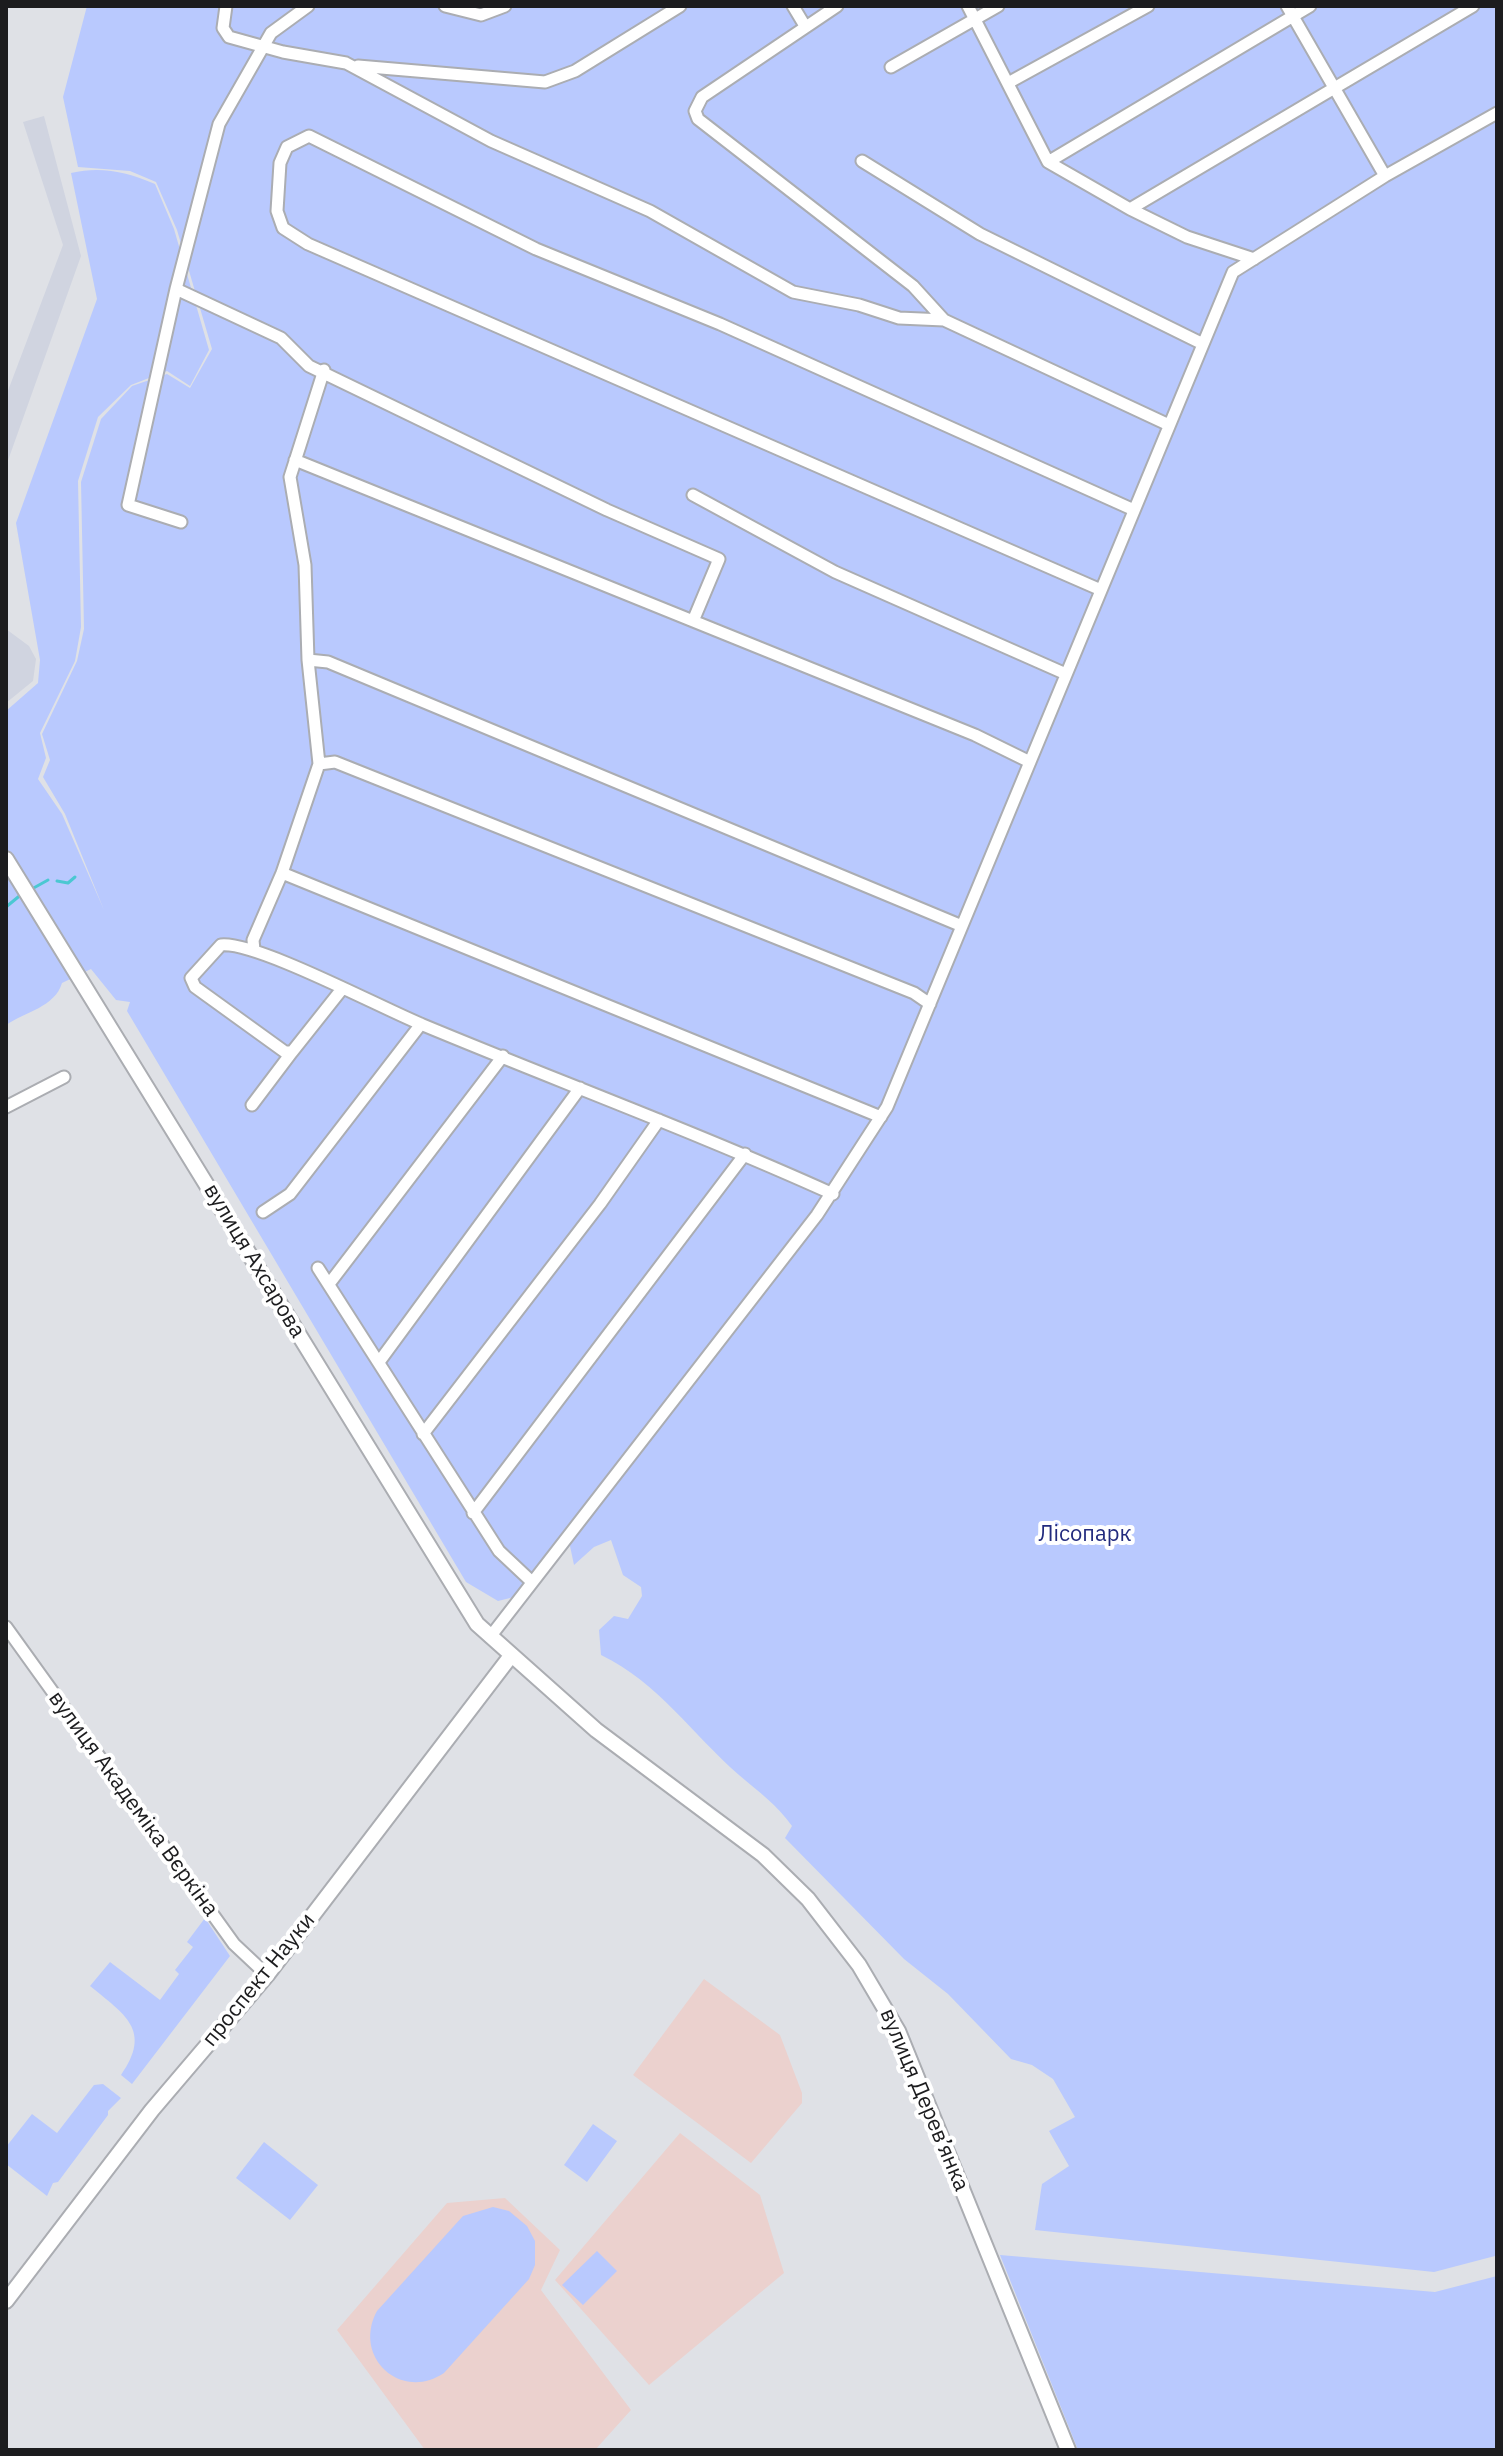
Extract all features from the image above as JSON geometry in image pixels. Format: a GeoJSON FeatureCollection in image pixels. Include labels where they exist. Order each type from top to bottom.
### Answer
{"type":"FeatureCollection","features":[{"type":"Feature","properties":{"kind":"main road","name":"вулиця Ахсарова"},"geometry":{"type":"LineString","coordinates":[[6,859],[462,1601],[510,1657]]}},
{"type":"Feature","properties":{"kind":"main road","name":"проспект Науки"},"geometry":{"type":"LineString","coordinates":[[6,2301],[152,2110],[267,1975],[510,1657]]}},
{"type":"Feature","properties":{"kind":"main road","name":"вулиця Дерев’янка"},"geometry":{"type":"LineString","coordinates":[[510,1657],[657,1779],[763,1855],[808,1899],[845,1944],[898,2031],[1068,2450]]}},
{"type":"Feature","properties":{"kind":"street"},"geometry":{"type":"LineString","coordinates":[[226,6],[223,28],[229,37],[243,41],[350,66],[545,82],[575,71],[680,6]]}},
{"type":"Feature","properties":{"kind":"street"},"geometry":{"type":"LineString","coordinates":[[181,522],[128,505],[176,289],[219,124],[257,63],[260,45],[285,20],[308,6]]}},
{"type":"Feature","properties":{"kind":"street"},"geometry":{"type":"LineString","coordinates":[[445,6],[481,15],[505,6]]}},
{"type":"Feature","properties":{"kind":"street"},"geometry":{"type":"LineString","coordinates":[[793,6],[805,26]]}},
{"type":"Feature","properties":{"kind":"street"},"geometry":{"type":"LineString","coordinates":[[837,6],[702,97],[695,111],[698,119],[913,286],[944,320]]}},
{"type":"Feature","properties":{"kind":"street"},"geometry":{"type":"LineString","coordinates":[[968,6],[1048,162],[1130,209],[1187,237],[1254,259]]}},
{"type":"Feature","properties":{"kind":"street"},"geometry":{"type":"LineString","coordinates":[[891,67],[998,6]]}},
{"type":"Feature","properties":{"kind":"street"},"geometry":{"type":"LineString","coordinates":[[1008,83],[1148,6]]}},
{"type":"Feature","properties":{"kind":"street"},"geometry":{"type":"LineString","coordinates":[[1048,162],[1290,11],[1310,6]]}},
{"type":"Feature","properties":{"kind":"street"},"geometry":{"type":"LineString","coordinates":[[1130,209],[1473,6]]}},
{"type":"Feature","properties":{"kind":"street"},"geometry":{"type":"LineString","coordinates":[[1290,11],[1385,176]]}},
{"type":"Feature","properties":{"kind":"street"},"geometry":{"type":"LineString","coordinates":[[350,66],[491,141],[650,211],[793,292],[859,305],[899,318],[944,320],[1169,425]]}},
{"type":"Feature","properties":{"kind":"street"},"geometry":{"type":"LineString","coordinates":[[490,1637],[833,1194],[881,1117],[1233,272],[1385,176],[1497,113]]}},
{"type":"Feature","properties":{"kind":"street"},"geometry":{"type":"LineString","coordinates":[[1101,590],[308,244],[283,228],[277,211],[280,163],[287,147],[309,136],[536,249],[720,324],[1134,510]]}},
{"type":"Feature","properties":{"kind":"street"},"geometry":{"type":"LineString","coordinates":[[862,161],[980,234],[1203,344]]}},
{"type":"Feature","properties":{"kind":"street"},"geometry":{"type":"LineString","coordinates":[[176,289],[281,338],[309,366],[324,370],[593,503],[719,559],[693,621]]}},
{"type":"Feature","properties":{"kind":"street"},"geometry":{"type":"LineString","coordinates":[[254,950],[253,940],[282,873],[319,764],[308,660],[305,565],[291,487],[295,460],[324,370]]}},
{"type":"Feature","properties":{"kind":"street"},"geometry":{"type":"LineString","coordinates":[[295,460],[975,735],[1030,762]]}},
{"type":"Feature","properties":{"kind":"street"},"geometry":{"type":"LineString","coordinates":[[693,495],[835,572],[1066,674]]}},
{"type":"Feature","properties":{"kind":"street"},"geometry":{"type":"LineString","coordinates":[[308,660],[328,662],[962,926]]}},
{"type":"Feature","properties":{"kind":"street"},"geometry":{"type":"LineString","coordinates":[[319,764],[335,762],[914,993],[930,1004]]}},
{"type":"Feature","properties":{"kind":"street"},"geometry":{"type":"LineString","coordinates":[[282,873],[881,1117]]}},
{"type":"Feature","properties":{"kind":"street"},"geometry":{"type":"LineString","coordinates":[[292,1052],[279,1050],[192,983],[193,973],[221,945],[254,950],[421,1024],[745,1154],[833,1194]]}},
{"type":"Feature","properties":{"kind":"street"},"geometry":{"type":"LineString","coordinates":[[252,1105],[342,989]]}},
{"type":"Feature","properties":{"kind":"street"},"geometry":{"type":"LineString","coordinates":[[263,1212],[290,1194],[421,1024]]}},
{"type":"Feature","properties":{"kind":"street"},"geometry":{"type":"LineString","coordinates":[[329,1284],[503,1056]]}},
{"type":"Feature","properties":{"kind":"street"},"geometry":{"type":"LineString","coordinates":[[6,1107],[64,1077]]}},
{"type":"Feature","properties":{"kind":"street"},"geometry":{"type":"LineString","coordinates":[[379,1362],[580,1088]]}},
{"type":"Feature","properties":{"kind":"street"},"geometry":{"type":"LineString","coordinates":[[423,1434],[600,1204],[659,1120]]}},
{"type":"Feature","properties":{"kind":"street"},"geometry":{"type":"LineString","coordinates":[[473,1513],[745,1154]]}},
{"type":"Feature","properties":{"kind":"street"},"geometry":{"type":"LineString","coordinates":[[318,1268],[473,1513],[499,1551],[532,1582]]}},
{"type":"Feature","properties":{"kind":"street","name":"вулиця Академіка Вєркіна"},"geometry":{"type":"LineString","coordinates":[[6,1627],[234,1944],[267,1975]]}},
{"type":"Feature","properties":{"kind":"shaded area"},"geometry":{"type":"Polygon","coordinates":[[[44,116],[81,256],[6,466],[6,396],[63,245],[23,122],[44,116]]]}},
{"type":"Feature","properties":{"kind":"shaded area"},"geometry":{"type":"Polygon","coordinates":[[[6,629],[29,646],[36,659],[33,681],[6,703],[6,629]]]}},
{"type":"Feature","properties":{"kind":"shaded area"},"geometry":{"type":"Polygon","coordinates":[[[704,1979],[780,2035],[802,2093],[802,2103],[751,2163],[633,2075],[704,1979]]]}},
{"type":"Feature","properties":{"kind":"shaded area"},"geometry":{"type":"Polygon","coordinates":[[[680,2133],[760,2195],[784,2273],[649,2385],[555,2280],[680,2133]]]}},
{"type":"Feature","properties":{"kind":"shaded area"},"geometry":{"type":"Polygon","coordinates":[[[505,2198],[560,2250],[541,2290],[631,2410],[595,2450],[425,2450],[337,2330],[447,2203],[505,2198]]]}},
{"type":"Feature","properties":{"kind":"green space","name":"Лісопарк"},"geometry":{"type":"Polygon","coordinates":[[[87,6],[1497,6],[1495,2256],[1434,2272],[1035,2230],[1042,2184],[1069,2166],[1049,2131],[1075,2117],[1053,2079],[1032,2065],[1011,2059],[948,1994],[904,1959],[785,1838],[792,1826],[774,1805],[722,1759],[658,1694],[601,1655],[599,1630],[614,1616],[628,1619],[642,1596],[641,1587],[623,1575],[611,1540],[594,1547],[574,1565],[570,1546],[561,1543],[514,1597],[498,1601],[466,1582],[127,1011],[130,1002],[116,1000],[91,969],[62,983],[53,998],[6,1025],[6,711],[38,683],[40,660],[16,523],[97,299],[71,173],[114,171],[155,184],[174,229],[209,350],[190,386],[167,371],[131,385],[98,417],[78,481],[81,627],[75,661],[40,733],[46,758],[38,779],[62,814],[104,910],[65,814],[43,777],[50,760],[42,734],[77,661],[84,629],[81,482],[101,419],[132,386],[167,374],[190,388],[212,349],[177,230],[156,182],[130,171],[78,167],[63,97],[87,6]]]}},
{"type":"Feature","properties":{"kind":"green space"},"geometry":{"type":"Polygon","coordinates":[[[205,1918],[230,1956],[132,2084],[121,2075],[134,2046],[130,2024],[114,2005],[90,1986],[110,1962],[160,2000],[179,1974],[175,1970],[193,1947],[187,1942],[205,1918]]]}},
{"type":"Feature","properties":{"kind":"green space"},"geometry":{"type":"Polygon","coordinates":[[[103,2084],[121,2098],[108,2111],[58,2182],[53,2183],[47,2196],[6,2164],[6,2147],[32,2114],[57,2133],[94,2085],[103,2084]]]}},
{"type":"Feature","properties":{"kind":"green space"},"geometry":{"type":"Polygon","coordinates":[[[593,2124],[617,2141],[587,2182],[564,2165],[593,2124]]]}},
{"type":"Feature","properties":{"kind":"green space"},"geometry":{"type":"Polygon","coordinates":[[[264,2142],[318,2185],[290,2220],[236,2178],[264,2142]]]}},
{"type":"Feature","properties":{"kind":"green space"},"geometry":{"type":"Polygon","coordinates":[[[493,2207],[509,2211],[527,2226],[535,2241],[535,2265],[529,2279],[444,2373],[428,2381],[412,2382],[397,2378],[385,2370],[371,2344],[371,2328],[377,2311],[463,2216],[493,2207]]]}},
{"type":"Feature","properties":{"kind":"green space"},"geometry":{"type":"Polygon","coordinates":[[[597,2251],[617,2271],[583,2305],[562,2285],[597,2251]]]}},
{"type":"Feature","properties":{"kind":"green space"},"geometry":{"type":"Polygon","coordinates":[[[1000,2255],[1435,2292],[1497,2276],[1497,2450],[1078,2450],[1000,2255]]]}},
{"type":"Feature","properties":{"kind":"waterway"},"geometry":{"type":"LineString","coordinates":[[57,881],[68,883],[75,877]]}},
{"type":"Feature","properties":{"kind":"waterway"},"geometry":{"type":"LineString","coordinates":[[30,890],[48,880]]}},
{"type":"Feature","properties":{"kind":"waterway"},"geometry":{"type":"LineString","coordinates":[[6,907],[23,893]]}}]}
